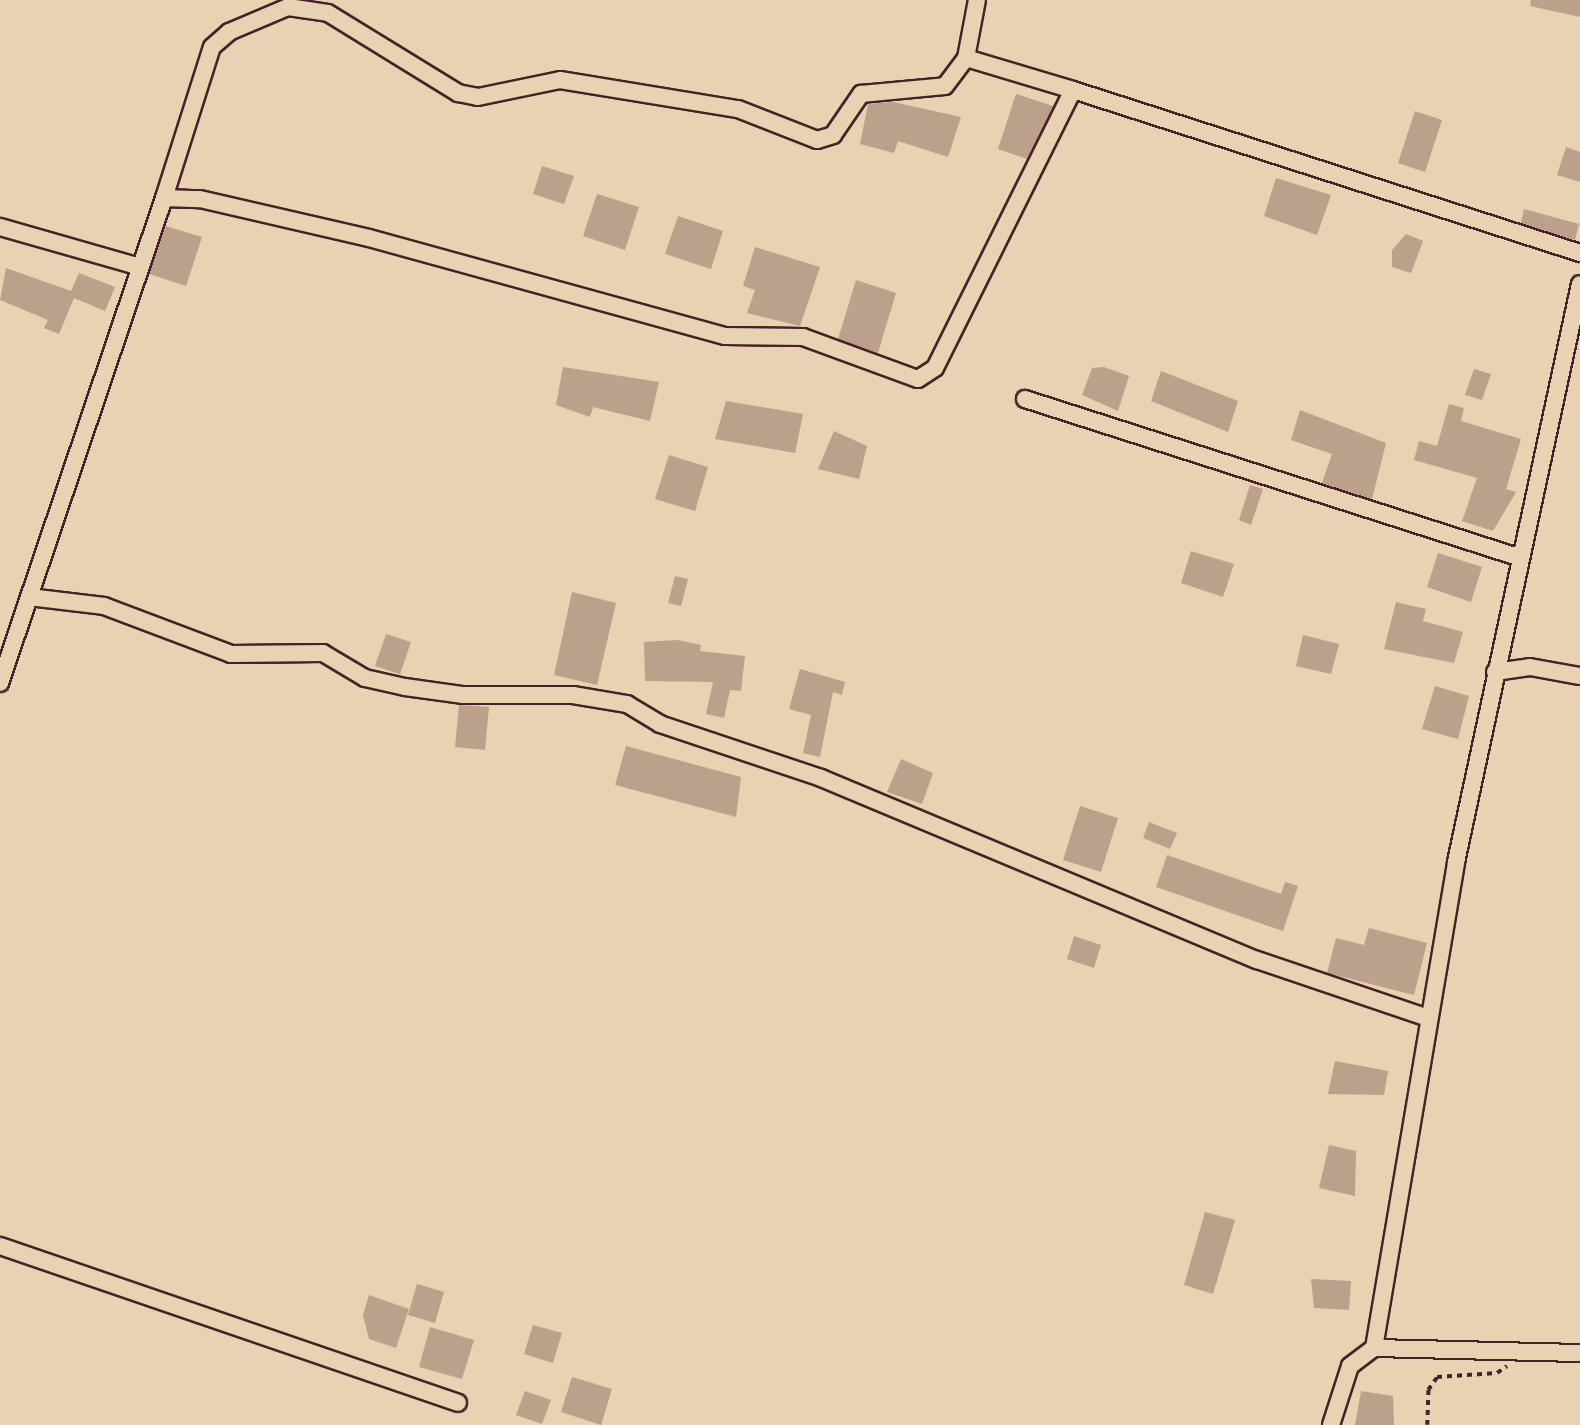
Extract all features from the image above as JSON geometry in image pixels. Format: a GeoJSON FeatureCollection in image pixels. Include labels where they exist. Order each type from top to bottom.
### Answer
{"type":"FeatureCollection","features":[{"type":"Feature","properties":{"kind":"street"},"geometry":{"type":"LineString","coordinates":[[0,683],[137,266],[164,198],[212,47],[229,32],[288,7],[328,13],[458,93],[478,97],[560,80],[738,109],[817,140],[833,135],[861,94],[945,86],[966,58],[977,0]]}},
{"type":"Feature","properties":{"kind":"street"},"geometry":{"type":"LineString","coordinates":[[966,58],[1580,253]]}},
{"type":"Feature","properties":{"kind":"street"},"geometry":{"type":"LineString","coordinates":[[164,198],[200,198],[369,238],[725,336],[803,337],[918,379],[935,368],[1050,148],[1073,90]]}},
{"type":"Feature","properties":{"kind":"street"},"geometry":{"type":"LineString","coordinates":[[0,227],[137,266]]}},
{"type":"Feature","properties":{"kind":"street"},"geometry":{"type":"LineString","coordinates":[[1374,1348],[1428,1018],[1495,672],[1580,284]]}},
{"type":"Feature","properties":{"kind":"street"},"geometry":{"type":"LineString","coordinates":[[1025,399],[1521,558]]}},
{"type":"Feature","properties":{"kind":"street"},"geometry":{"type":"LineString","coordinates":[[29,597],[104,606],[231,654],[323,653],[365,678],[405,687],[463,695],[573,695],[627,704],[669,728],[821,778],[1257,960],[1428,1018]]}},
{"type":"Feature","properties":{"kind":"street"},"geometry":{"type":"LineString","coordinates":[[1495,672],[1530,667],[1580,676]]}},
{"type":"Feature","properties":{"kind":"street"},"geometry":{"type":"LineString","coordinates":[[0,1246],[458,1403]]}},
{"type":"Feature","properties":{"kind":"street"},"geometry":{"type":"LineString","coordinates":[[1331,1425],[1350,1366],[1374,1348],[1580,1353]]}},
{"type":"Feature","properties":{"kind":"path"},"geometry":{"type":"LineString","coordinates":[[1427,1425],[1433,1380],[1502,1372],[1509,1350]]}},
{"type":"Feature","properties":{"kind":"building"},"geometry":{"type":"Polygon","coordinates":[[[1531,0],[1580,0],[1580,17],[1530,6],[1531,0]]]}},
{"type":"Feature","properties":{"kind":"building"},"geometry":{"type":"Polygon","coordinates":[[[1016,94],[1053,106],[1027,159],[998,149],[1016,94]]]}},
{"type":"Feature","properties":{"kind":"building"},"geometry":{"type":"Polygon","coordinates":[[[893,102],[961,117],[948,157],[898,141],[894,153],[860,144],[868,104],[893,102]]]}},
{"type":"Feature","properties":{"kind":"building"},"geometry":{"type":"Polygon","coordinates":[[[1415,111],[1442,120],[1425,172],[1398,163],[1415,111]]]}},
{"type":"Feature","properties":{"kind":"building"},"geometry":{"type":"Polygon","coordinates":[[[1566,147],[1580,152],[1580,182],[1557,175],[1566,147]]]}},
{"type":"Feature","properties":{"kind":"building"},"geometry":{"type":"Polygon","coordinates":[[[542,166],[574,176],[564,204],[533,194],[542,166]]]}},
{"type":"Feature","properties":{"kind":"building"},"geometry":{"type":"Polygon","coordinates":[[[1276,178],[1331,195],[1317,235],[1264,216],[1276,178]]]}},
{"type":"Feature","properties":{"kind":"building"},"geometry":{"type":"Polygon","coordinates":[[[597,194],[639,207],[625,250],[583,236],[597,194]]]}},
{"type":"Feature","properties":{"kind":"building"},"geometry":{"type":"Polygon","coordinates":[[[1524,209],[1579,224],[1575,240],[1521,223],[1524,209]]]}},
{"type":"Feature","properties":{"kind":"building"},"geometry":{"type":"Polygon","coordinates":[[[678,216],[723,231],[711,269],[665,254],[678,216]]]}},
{"type":"Feature","properties":{"kind":"building"},"geometry":{"type":"Polygon","coordinates":[[[166,226],[202,237],[186,286],[149,274],[166,226]]]}},
{"type":"Feature","properties":{"kind":"building"},"geometry":{"type":"Polygon","coordinates":[[[1406,234],[1423,241],[1411,273],[1392,267],[1392,250],[1406,234]]]}},
{"type":"Feature","properties":{"kind":"building"},"geometry":{"type":"Polygon","coordinates":[[[755,247],[820,267],[800,326],[747,313],[755,290],[743,286],[755,247]]]}},
{"type":"Feature","properties":{"kind":"building"},"geometry":{"type":"Polygon","coordinates":[[[6,268],[71,291],[79,273],[115,287],[105,311],[74,298],[59,334],[44,328],[48,320],[0,300],[6,268]]]}},
{"type":"Feature","properties":{"kind":"building"},"geometry":{"type":"Polygon","coordinates":[[[856,280],[896,293],[878,353],[838,339],[856,280]]]}},
{"type":"Feature","properties":{"kind":"building"},"geometry":{"type":"Polygon","coordinates":[[[563,367],[659,382],[650,421],[593,407],[590,417],[556,405],[563,367]]]}},
{"type":"Feature","properties":{"kind":"building"},"geometry":{"type":"Polygon","coordinates":[[[1104,367],[1129,376],[1118,411],[1082,395],[1092,368],[1104,367]]]}},
{"type":"Feature","properties":{"kind":"building"},"geometry":{"type":"Polygon","coordinates":[[[1474,369],[1491,374],[1482,400],[1465,395],[1474,369]]]}},
{"type":"Feature","properties":{"kind":"building"},"geometry":{"type":"Polygon","coordinates":[[[1161,371],[1238,401],[1228,432],[1151,401],[1161,371]]]}},
{"type":"Feature","properties":{"kind":"building"},"geometry":{"type":"Polygon","coordinates":[[[726,401],[803,414],[795,453],[715,439],[726,401]]]}},
{"type":"Feature","properties":{"kind":"building"},"geometry":{"type":"Polygon","coordinates":[[[1449,404],[1464,408],[1461,421],[1521,439],[1506,489],[1516,492],[1493,531],[1462,521],[1477,478],[1414,460],[1419,441],[1437,446],[1449,404]]]}},
{"type":"Feature","properties":{"kind":"building"},"geometry":{"type":"Polygon","coordinates":[[[1300,410],[1386,443],[1372,499],[1322,483],[1332,454],[1291,440],[1300,410]]]}},
{"type":"Feature","properties":{"kind":"building"},"geometry":{"type":"Polygon","coordinates":[[[834,431],[867,446],[859,479],[818,469],[834,431]]]}},
{"type":"Feature","properties":{"kind":"building"},"geometry":{"type":"Polygon","coordinates":[[[669,455],[708,467],[695,511],[655,499],[669,455]]]}},
{"type":"Feature","properties":{"kind":"building"},"geometry":{"type":"Polygon","coordinates":[[[1250,485],[1263,489],[1251,525],[1239,520],[1250,485]]]}},
{"type":"Feature","properties":{"kind":"building"},"geometry":{"type":"Polygon","coordinates":[[[1191,551],[1234,564],[1223,597],[1181,583],[1191,551]]]}},
{"type":"Feature","properties":{"kind":"building"},"geometry":{"type":"Polygon","coordinates":[[[1438,553],[1482,567],[1471,602],[1427,587],[1438,553]]]}},
{"type":"Feature","properties":{"kind":"building"},"geometry":{"type":"Polygon","coordinates":[[[675,576],[688,579],[681,606],[668,603],[675,576]]]}},
{"type":"Feature","properties":{"kind":"building"},"geometry":{"type":"Polygon","coordinates":[[[572,592],[616,603],[597,685],[554,675],[572,592]]]}},
{"type":"Feature","properties":{"kind":"building"},"geometry":{"type":"Polygon","coordinates":[[[1396,602],[1426,609],[1423,621],[1463,632],[1454,663],[1384,649],[1396,602]]]}},
{"type":"Feature","properties":{"kind":"building"},"geometry":{"type":"Polygon","coordinates":[[[386,634],[411,642],[400,674],[375,666],[386,634]]]}},
{"type":"Feature","properties":{"kind":"building"},"geometry":{"type":"Polygon","coordinates":[[[1303,635],[1339,644],[1331,674],[1296,666],[1303,635]]]}},
{"type":"Feature","properties":{"kind":"building"},"geometry":{"type":"Polygon","coordinates":[[[678,640],[701,645],[700,651],[745,656],[741,691],[730,690],[724,718],[706,714],[713,682],[645,681],[644,642],[678,640]]]}},
{"type":"Feature","properties":{"kind":"building"},"geometry":{"type":"Polygon","coordinates":[[[800,669],[845,682],[842,695],[833,692],[820,757],[803,753],[811,715],[789,709],[800,669]]]}},
{"type":"Feature","properties":{"kind":"building"},"geometry":{"type":"Polygon","coordinates":[[[1435,686],[1469,696],[1458,739],[1422,729],[1435,686]]]}},
{"type":"Feature","properties":{"kind":"building"},"geometry":{"type":"Polygon","coordinates":[[[459,705],[489,707],[485,750],[455,747],[459,705]]]}},
{"type":"Feature","properties":{"kind":"building"},"geometry":{"type":"Polygon","coordinates":[[[626,746],[741,777],[736,817],[615,785],[626,746]]]}},
{"type":"Feature","properties":{"kind":"building"},"geometry":{"type":"Polygon","coordinates":[[[901,759],[933,773],[922,804],[887,792],[901,759]]]}},
{"type":"Feature","properties":{"kind":"building"},"geometry":{"type":"Polygon","coordinates":[[[1080,806],[1118,818],[1101,872],[1063,860],[1080,806]]]}},
{"type":"Feature","properties":{"kind":"building"},"geometry":{"type":"Polygon","coordinates":[[[1149,822],[1177,833],[1170,849],[1143,838],[1149,822]]]}},
{"type":"Feature","properties":{"kind":"building"},"geometry":{"type":"Polygon","coordinates":[[[1167,855],[1281,894],[1285,882],[1298,886],[1283,931],[1156,887],[1167,855]]]}},
{"type":"Feature","properties":{"kind":"building"},"geometry":{"type":"Polygon","coordinates":[[[1369,928],[1427,943],[1414,995],[1327,973],[1336,938],[1364,945],[1369,928]]]}},
{"type":"Feature","properties":{"kind":"building"},"geometry":{"type":"Polygon","coordinates":[[[1074,936],[1101,945],[1094,968],[1067,959],[1074,936]]]}},
{"type":"Feature","properties":{"kind":"building"},"geometry":{"type":"Polygon","coordinates":[[[1335,1061],[1388,1071],[1384,1095],[1328,1094],[1335,1061]]]}},
{"type":"Feature","properties":{"kind":"building"},"geometry":{"type":"Polygon","coordinates":[[[1329,1145],[1356,1151],[1355,1196],[1319,1188],[1329,1145]]]}},
{"type":"Feature","properties":{"kind":"building"},"geometry":{"type":"Polygon","coordinates":[[[1205,1212],[1235,1220],[1213,1294],[1184,1285],[1205,1212]]]}},
{"type":"Feature","properties":{"kind":"building"},"geometry":{"type":"Polygon","coordinates":[[[1311,1279],[1351,1281],[1349,1310],[1314,1308],[1311,1279]]]}},
{"type":"Feature","properties":{"kind":"building"},"geometry":{"type":"Polygon","coordinates":[[[417,1284],[444,1292],[435,1323],[408,1315],[417,1284]]]}},
{"type":"Feature","properties":{"kind":"building"},"geometry":{"type":"Polygon","coordinates":[[[369,1295],[409,1309],[396,1348],[369,1339],[363,1315],[369,1295]]]}},
{"type":"Feature","properties":{"kind":"building"},"geometry":{"type":"Polygon","coordinates":[[[533,1325],[562,1333],[553,1363],[524,1354],[533,1325]]]}},
{"type":"Feature","properties":{"kind":"building"},"geometry":{"type":"Polygon","coordinates":[[[430,1327],[474,1340],[462,1379],[419,1367],[430,1327]]]}},
{"type":"Feature","properties":{"kind":"building"},"geometry":{"type":"Polygon","coordinates":[[[572,1377],[612,1389],[601,1425],[561,1412],[572,1377]]]}},
{"type":"Feature","properties":{"kind":"building"},"geometry":{"type":"Polygon","coordinates":[[[525,1391],[551,1400],[542,1424],[516,1415],[525,1391]]]}},
{"type":"Feature","properties":{"kind":"building"},"geometry":{"type":"Polygon","coordinates":[[[1361,1391],[1393,1396],[1394,1425],[1355,1425],[1361,1391]]]}}]}
